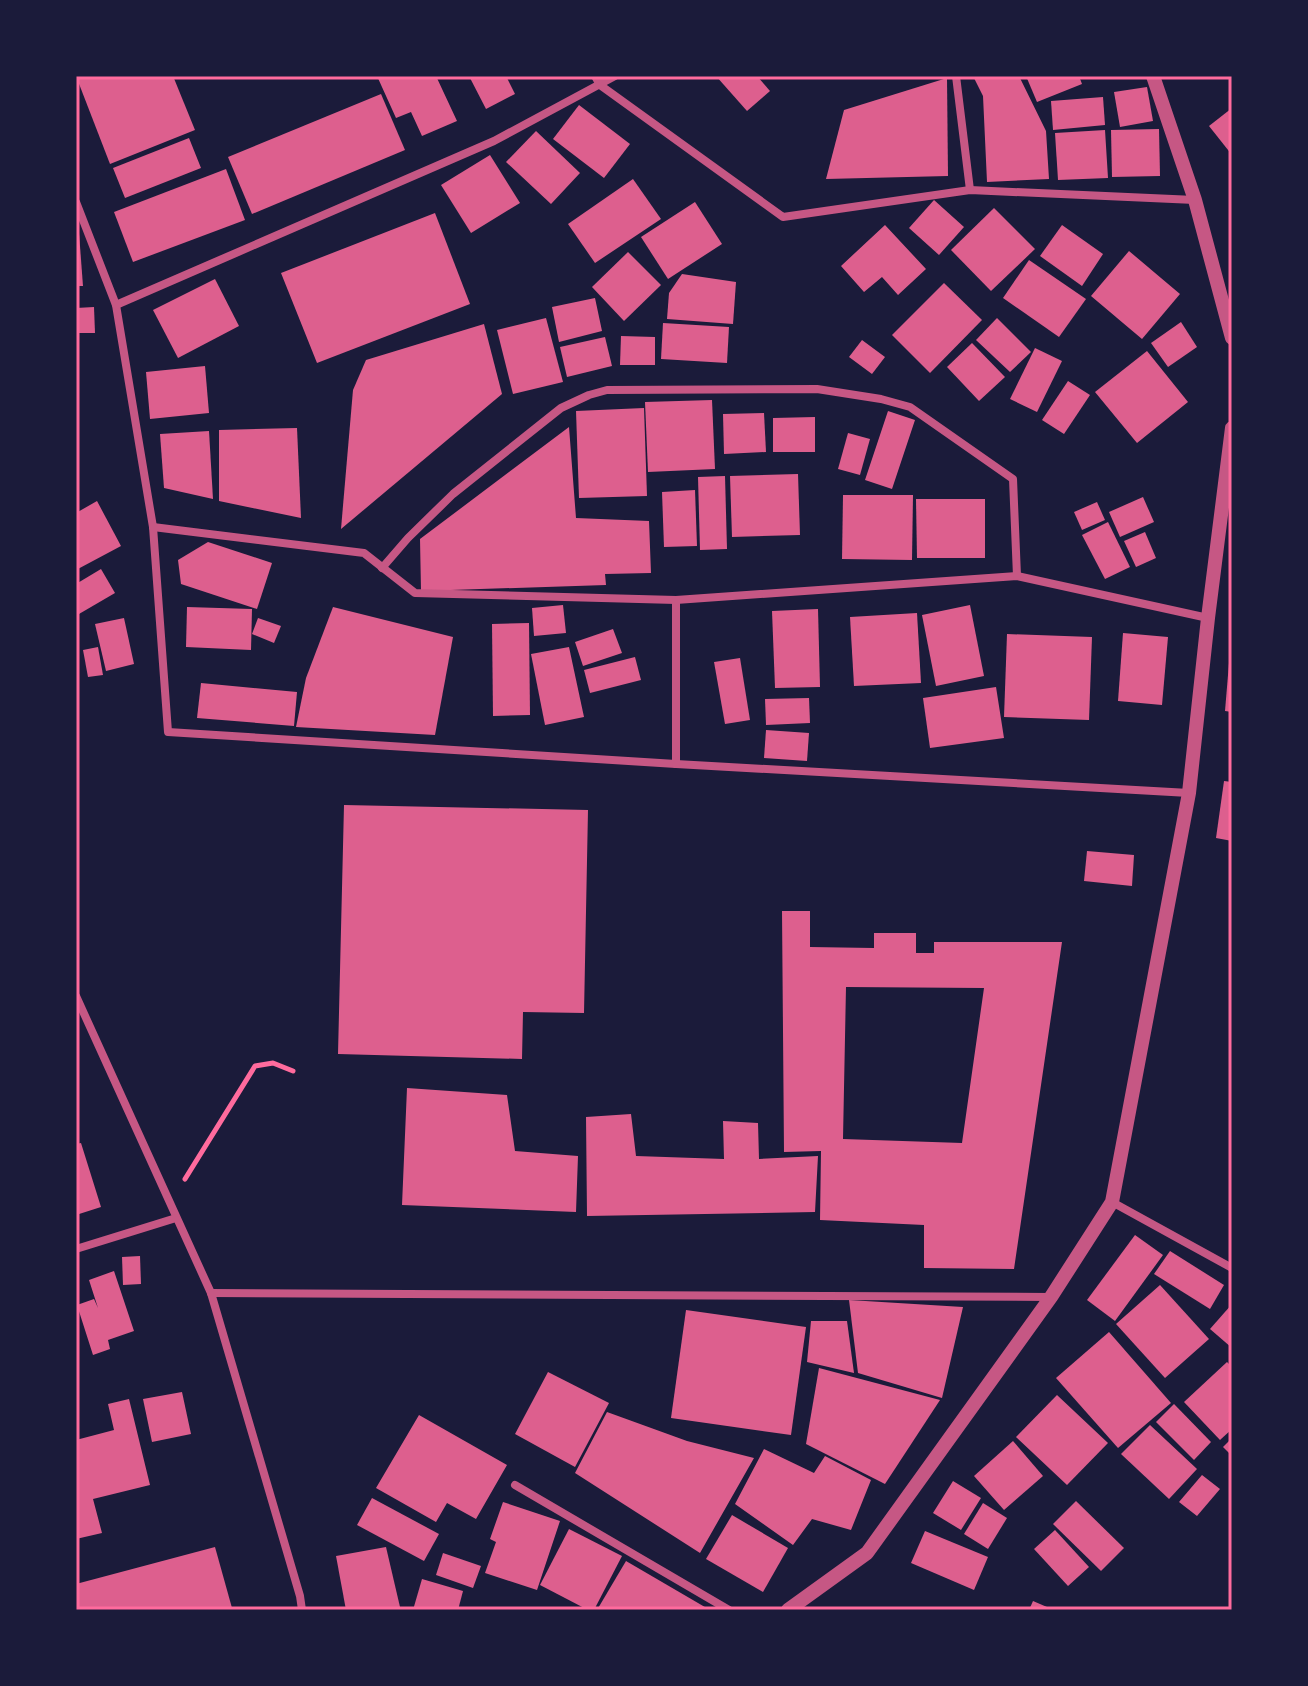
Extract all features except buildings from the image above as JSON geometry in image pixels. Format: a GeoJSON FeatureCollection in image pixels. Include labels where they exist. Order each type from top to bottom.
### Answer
{"type":"FeatureCollection","features":[{"type":"Feature","properties":{"kind":"street"},"geometry":{"type":"LineString","coordinates":[[116,305],[494,141],[598,80],[615,76]]}},
{"type":"Feature","properties":{"kind":"street"},"geometry":{"type":"LineString","coordinates":[[956,76],[970,190]]}},
{"type":"Feature","properties":{"kind":"street"},"geometry":{"type":"LineString","coordinates":[[1153,76],[1195,200],[1232,338]]}},
{"type":"Feature","properties":{"kind":"street"},"geometry":{"type":"LineString","coordinates":[[598,80],[783,217],[970,190],[1195,200]]}},
{"type":"Feature","properties":{"kind":"street"},"geometry":{"type":"LineString","coordinates":[[76,202],[116,305],[153,527],[168,732],[1189,793]]}},
{"type":"Feature","properties":{"kind":"street"},"geometry":{"type":"LineString","coordinates":[[382,568],[453,494],[561,408],[589,395],[607,390],[817,389],[910,407],[1013,479],[1017,576]]}},
{"type":"Feature","properties":{"kind":"street"},"geometry":{"type":"LineString","coordinates":[[788,1610],[867,1553],[1051,1297],[1112,1202],[1189,793],[1232,428]]}},
{"type":"Feature","properties":{"kind":"street"},"geometry":{"type":"LineString","coordinates":[[153,527],[364,553],[415,593],[676,600],[1017,576],[1208,618]]}},
{"type":"Feature","properties":{"kind":"street"},"geometry":{"type":"LineString","coordinates":[[676,600],[676,764]]}},
{"type":"Feature","properties":{"kind":"street"},"geometry":{"type":"LineString","coordinates":[[76,996],[211,1293],[302,1610]]}},
{"type":"Feature","properties":{"kind":"street"},"geometry":{"type":"LineString","coordinates":[[1112,1202],[1232,1268]]}},
{"type":"Feature","properties":{"kind":"street"},"geometry":{"type":"LineString","coordinates":[[76,1249],[176,1218]]}},
{"type":"Feature","properties":{"kind":"street"},"geometry":{"type":"LineString","coordinates":[[211,1293],[1051,1297]]}},
{"type":"Feature","properties":{"kind":"street"},"geometry":{"type":"LineString","coordinates":[[515,1485],[729,1610]]}},
{"type":"Feature","properties":{"kind":"path"},"geometry":{"type":"LineString","coordinates":[[170,1204],[255,1066],[273,1063],[293,1071]]}}]}
